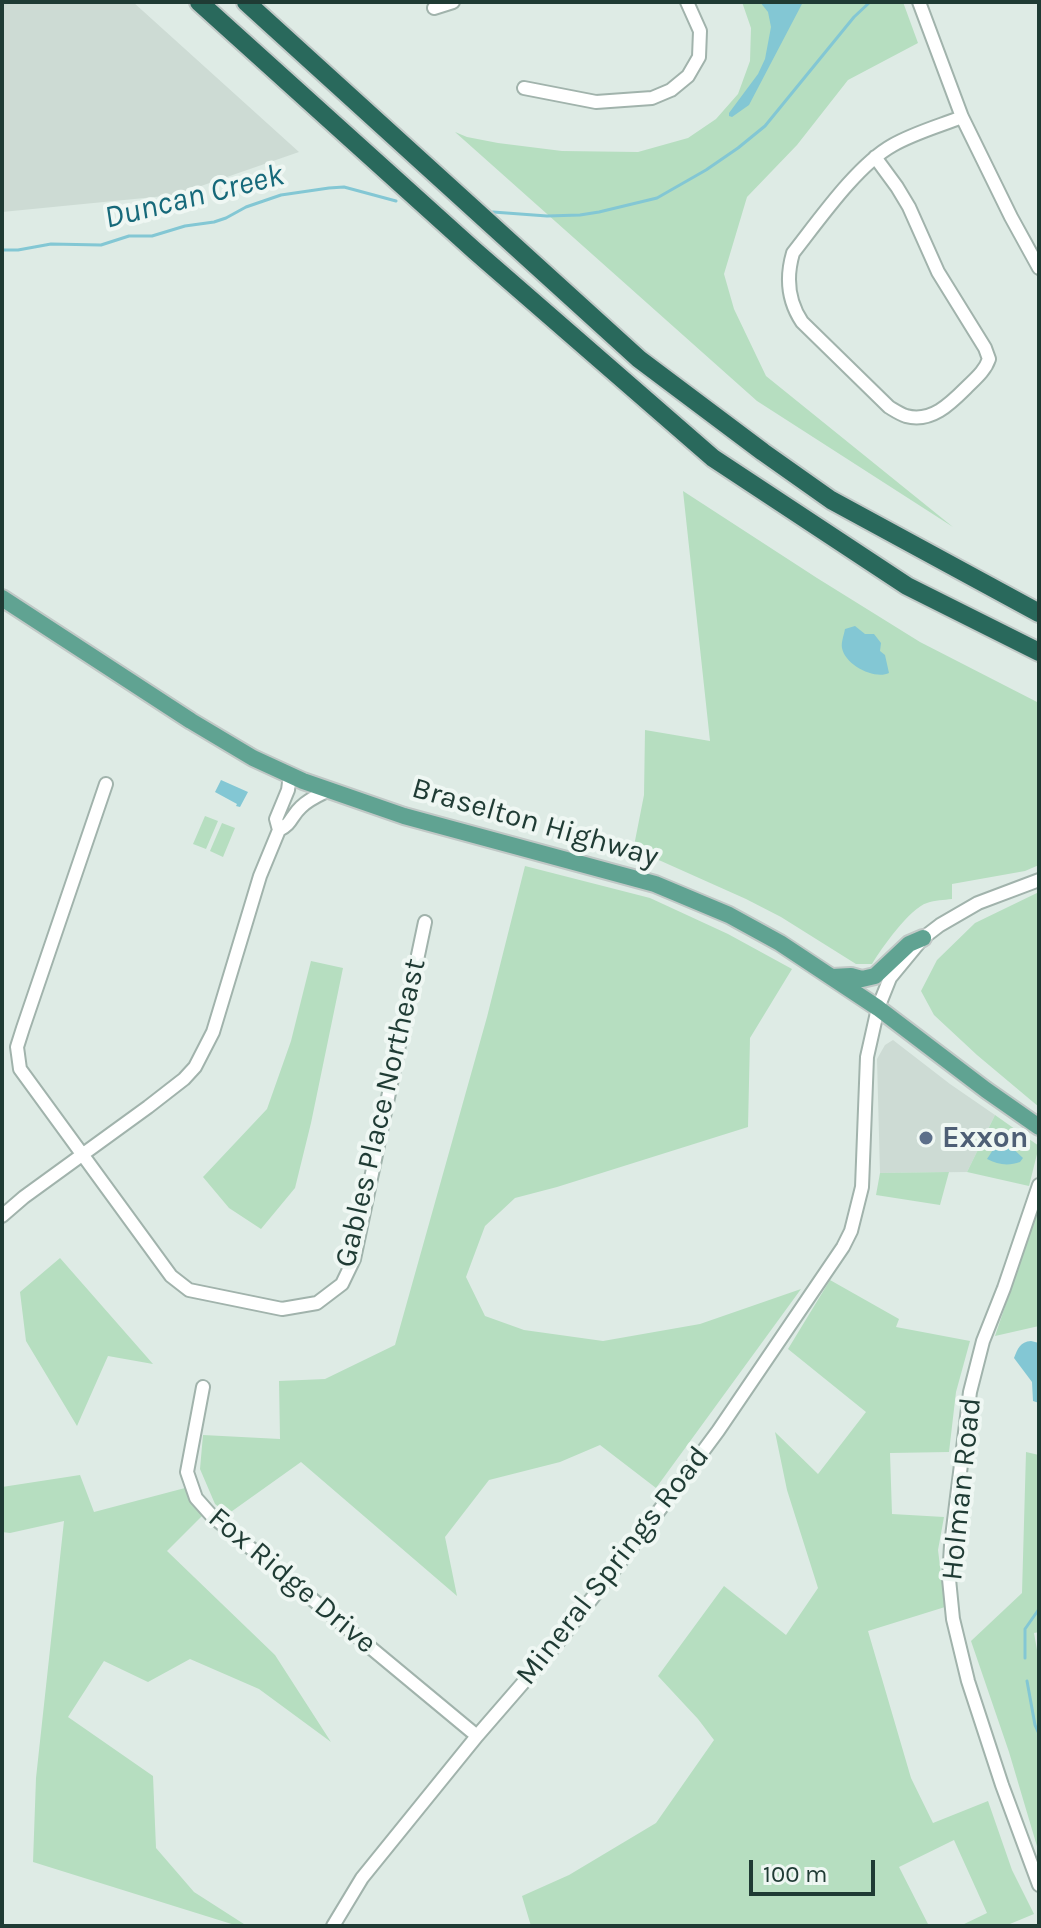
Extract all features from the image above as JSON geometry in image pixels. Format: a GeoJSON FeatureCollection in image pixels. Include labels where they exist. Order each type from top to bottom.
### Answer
{"type":"FeatureCollection","features":[{"type":"Feature","properties":{"kind":"highway"},"geometry":{"type":"LineString","coordinates":[[199,2],[475,251],[713,458],[907,586],[1039,652]]}},
{"type":"Feature","properties":{"kind":"highway"},"geometry":{"type":"LineString","coordinates":[[246,2],[639,359],[831,500],[1039,613]]}},
{"type":"Feature","properties":{"kind":"main road","name":"Braselton Highway"},"geometry":{"type":"LineString","coordinates":[[2,598],[191,721],[253,758],[290,775],[404,816],[655,884],[729,915],[780,943],[878,1008],[1039,1127]]}},
{"type":"Feature","properties":{"kind":"main road"},"geometry":{"type":"LineString","coordinates":[[832,977],[862,979],[875,976],[909,944],[923,938]]}},
{"type":"Feature","properties":{"kind":"street"},"geometry":{"type":"LineString","coordinates":[[434,8],[453,2]]}},
{"type":"Feature","properties":{"kind":"street"},"geometry":{"type":"LineString","coordinates":[[524,88],[596,102],[652,98],[671,90],[688,76],[699,57],[700,31],[687,2]]}},
{"type":"Feature","properties":{"kind":"street"},"geometry":{"type":"LineString","coordinates":[[919,2],[962,117],[1039,268]]}},
{"type":"Feature","properties":{"kind":"street"},"geometry":{"type":"LineString","coordinates":[[875,157],[909,207],[938,272],[989,359],[986,368],[948,405],[922,417],[906,416],[889,407],[802,322],[790,296],[788,268],[793,253],[859,172],[875,157],[893,145],[962,117]]}},
{"type":"Feature","properties":{"kind":"street"},"geometry":{"type":"LineString","coordinates":[[2,1216],[148,1107],[195,1067],[213,1032],[260,876],[279,830],[276,819],[288,790],[290,775]]}},
{"type":"Feature","properties":{"kind":"street","name":"Gables Place Northeast"},"geometry":{"type":"LineString","coordinates":[[106,784],[17,1047],[20,1069],[171,1276],[189,1290],[282,1309],[317,1303],[342,1284],[354,1259],[425,922]]}},
{"type":"Feature","properties":{"kind":"street"},"geometry":{"type":"LineString","coordinates":[[279,830],[288,826],[298,809],[329,790]]}},
{"type":"Feature","properties":{"kind":"street","name":"Mineral Springs Road"},"geometry":{"type":"LineString","coordinates":[[333,1926],[362,1878],[477,1736],[555,1646],[718,1431],[843,1247],[851,1231],[862,1187],[867,1057],[878,1008],[890,978],[923,938],[978,903],[1039,880]]}},
{"type":"Feature","properties":{"kind":"street","name":"Holman Road"},"geometry":{"type":"LineString","coordinates":[[1039,1185],[983,1341],[970,1392],[949,1579],[953,1619],[968,1681],[1039,1885]]}},
{"type":"Feature","properties":{"kind":"street","name":"Fox Ridge Drive"},"geometry":{"type":"LineString","coordinates":[[203,1387],[187,1472],[196,1498],[212,1516],[477,1736]]}},
{"type":"Feature","properties":{"kind":"shaded area"},"geometry":{"type":"Polygon","coordinates":[[[2,2],[133,2],[299,152],[175,195],[2,212],[2,2]]]}},
{"type":"Feature","properties":{"kind":"shaded area"},"geometry":{"type":"Polygon","coordinates":[[[893,1040],[995,1115],[967,1172],[880,1173],[877,1059],[885,1045],[893,1040]]]}},
{"type":"Feature","properties":{"kind":"green space"},"geometry":{"type":"Polygon","coordinates":[[[742,2],[903,2],[918,43],[848,80],[797,145],[747,197],[724,274],[734,309],[766,376],[953,527],[757,401],[455,132],[498,143],[562,151],[638,152],[688,138],[716,119],[738,94],[750,61],[751,28],[742,2]]]}},
{"type":"Feature","properties":{"kind":"green space"},"geometry":{"type":"Polygon","coordinates":[[[683,491],[920,642],[1039,703],[1039,865],[1025,871],[952,884],[952,899],[920,906],[896,930],[872,964],[856,964],[746,899],[633,851],[644,795],[645,730],[710,741],[683,491]]]}},
{"type":"Feature","properties":{"kind":"green space"},"geometry":{"type":"Polygon","coordinates":[[[205,816],[218,821],[206,849],[193,844],[205,816]]]}},
{"type":"Feature","properties":{"kind":"green space"},"geometry":{"type":"Polygon","coordinates":[[[222,823],[235,828],[223,857],[210,851],[222,823]]]}},
{"type":"Feature","properties":{"kind":"green space"},"geometry":{"type":"Polygon","coordinates":[[[525,866],[650,898],[728,934],[792,969],[750,1038],[748,1127],[515,1198],[485,1226],[466,1277],[485,1316],[524,1330],[603,1341],[700,1324],[801,1289],[656,1488],[600,1445],[560,1462],[489,1480],[445,1537],[457,1596],[301,1462],[228,1514],[215,1504],[200,1469],[203,1435],[280,1439],[279,1381],[325,1379],[395,1345],[487,1017],[525,866]]]}},
{"type":"Feature","properties":{"kind":"green space"},"geometry":{"type":"Polygon","coordinates":[[[1039,892],[1039,1107],[934,1015],[921,991],[937,960],[975,923],[1039,892]]]}},
{"type":"Feature","properties":{"kind":"green space"},"geometry":{"type":"Polygon","coordinates":[[[311,961],[343,968],[295,1188],[261,1229],[229,1208],[203,1177],[267,1109],[291,1041],[311,961]]]}},
{"type":"Feature","properties":{"kind":"green space"},"geometry":{"type":"Polygon","coordinates":[[[995,1115],[1039,1146],[1029,1186],[967,1172],[995,1115]]]}},
{"type":"Feature","properties":{"kind":"green space"},"geometry":{"type":"Polygon","coordinates":[[[949,1172],[940,1205],[876,1195],[880,1173],[949,1172]]]}},
{"type":"Feature","properties":{"kind":"green space"},"geometry":{"type":"Polygon","coordinates":[[[1039,1206],[1039,1326],[995,1336],[1039,1206]]]}},
{"type":"Feature","properties":{"kind":"green space"},"geometry":{"type":"Polygon","coordinates":[[[60,1258],[153,1364],[108,1356],[77,1426],[26,1341],[20,1292],[60,1258]]]}},
{"type":"Feature","properties":{"kind":"green space"},"geometry":{"type":"Polygon","coordinates":[[[830,1280],[899,1319],[896,1327],[970,1341],[956,1392],[949,1452],[890,1453],[892,1514],[944,1517],[938,1550],[945,1607],[868,1631],[911,1778],[933,1823],[988,1801],[1012,1870],[1034,1914],[1005,1926],[960,1926],[987,1913],[954,1840],[899,1867],[929,1926],[531,1926],[522,1896],[569,1875],[656,1823],[714,1740],[658,1676],[724,1586],[786,1635],[818,1588],[787,1490],[775,1432],[818,1474],[866,1412],[788,1349],[830,1280]]]}},
{"type":"Feature","properties":{"kind":"green space"},"geometry":{"type":"Polygon","coordinates":[[[1026,1452],[1039,1455],[1039,1632],[1034,1633],[1039,1661],[1039,1853],[971,1641],[1022,1593],[1026,1452]]]}},
{"type":"Feature","properties":{"kind":"green space"},"geometry":{"type":"Polygon","coordinates":[[[80,1475],[94,1512],[185,1488],[191,1502],[203,1515],[167,1551],[275,1655],[331,1742],[259,1689],[190,1659],[148,1682],[104,1661],[68,1717],[153,1776],[156,1848],[194,1892],[247,1926],[238,1926],[33,1862],[36,1778],[64,1521],[2,1532],[2,1487],[80,1475]]]}},
{"type":"Feature","properties":{"kind":"water"},"geometry":{"type":"Polygon","coordinates":[[[760,2],[803,2],[749,105],[732,117],[729,113],[758,74],[765,59],[771,27],[768,12],[760,2]]]}},
{"type":"Feature","properties":{"kind":"water"},"geometry":{"type":"Polygon","coordinates":[[[855,626],[865,634],[874,634],[881,643],[880,651],[885,655],[889,673],[883,675],[861,670],[844,654],[845,629],[855,626]]]}},
{"type":"Feature","properties":{"kind":"water"},"geometry":{"type":"Polygon","coordinates":[[[221,780],[248,792],[240,807],[215,792],[221,780]]]}},
{"type":"Feature","properties":{"kind":"water"},"geometry":{"type":"Polygon","coordinates":[[[1000,1139],[1023,1158],[1020,1162],[1004,1164],[987,1159],[1000,1139]]]}},
{"type":"Feature","properties":{"kind":"water"},"geometry":{"type":"Polygon","coordinates":[[[1031,1341],[1039,1343],[1039,1403],[1033,1401],[1032,1382],[1014,1358],[1020,1346],[1031,1341]]]}},
{"type":"Feature","properties":{"kind":"waterway","name":"Duncan Creek"},"geometry":{"type":"LineString","coordinates":[[493,212],[580,215],[657,198],[706,170],[765,126],[854,17],[870,2]]}},
{"type":"Feature","properties":{"kind":"waterway","name":"Duncan Creek"},"geometry":{"type":"LineString","coordinates":[[2,250],[51,244],[101,245],[129,236],[152,236],[185,226],[214,222],[281,195],[329,188],[344,187],[396,201]]}},
{"type":"Feature","properties":{"kind":"waterway"},"geometry":{"type":"LineString","coordinates":[[1025,1658],[1025,1629],[1039,1609]]}},
{"type":"Feature","properties":{"kind":"waterway"},"geometry":{"type":"LineString","coordinates":[[1027,1681],[1039,1734]]}},
{"type":"Feature","properties":{"kind":"place","name":"Exxon"},"geometry":{"type":"Point","coordinates":[926,1138]}}]}
